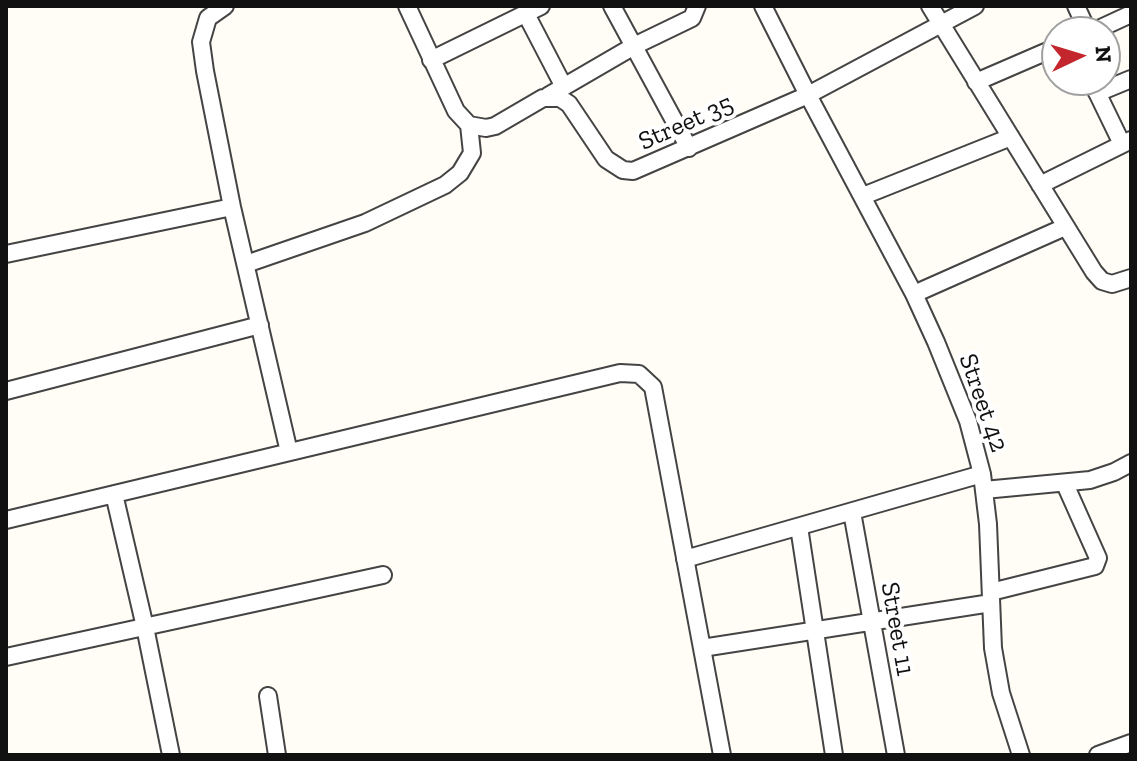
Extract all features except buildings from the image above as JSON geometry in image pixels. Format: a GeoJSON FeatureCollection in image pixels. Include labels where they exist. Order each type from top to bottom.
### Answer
{"type":"FeatureCollection","features":[{"type":"Feature","properties":{"kind":"street"},"geometry":{"type":"LineString","coordinates":[[225,6],[205,12],[201,42],[205,71],[232,207],[289,452]]}},
{"type":"Feature","properties":{"kind":"street"},"geometry":{"type":"LineString","coordinates":[[246,264],[365,223],[445,185],[460,173],[472,153],[469,125],[456,111],[407,6]]}},
{"type":"Feature","properties":{"kind":"street"},"geometry":{"type":"LineString","coordinates":[[612,6],[689,148]]}},
{"type":"Feature","properties":{"kind":"street"},"geometry":{"type":"LineString","coordinates":[[469,125],[495,126],[634,46],[692,18],[697,6]]}},
{"type":"Feature","properties":{"kind":"street","name":"Street 42"},"geometry":{"type":"LineString","coordinates":[[763,6],[914,294],[968,421],[983,482],[993,648],[1001,693],[1021,755]]}},
{"type":"Feature","properties":{"kind":"street"},"geometry":{"type":"LineString","coordinates":[[930,6],[1065,227],[1102,281],[1112,284],[1131,278]]}},
{"type":"Feature","properties":{"kind":"street","name":"Street 35"},"geometry":{"type":"LineString","coordinates":[[548,96],[560,98],[569,104],[606,159],[623,170],[643,169],[808,95],[975,6]]}},
{"type":"Feature","properties":{"kind":"street"},"geometry":{"type":"LineString","coordinates":[[431,60],[534,10],[564,87]]}},
{"type":"Feature","properties":{"kind":"street"},"geometry":{"type":"LineString","coordinates":[[976,82],[1041,54]]}},
{"type":"Feature","properties":{"kind":"street"},"geometry":{"type":"LineString","coordinates":[[1040,185],[1126,142],[1100,96]]}},
{"type":"Feature","properties":{"kind":"street"},"geometry":{"type":"LineString","coordinates":[[863,196],[1011,137]]}},
{"type":"Feature","properties":{"kind":"street"},"geometry":{"type":"LineString","coordinates":[[6,254],[232,207]]}},
{"type":"Feature","properties":{"kind":"street"},"geometry":{"type":"LineString","coordinates":[[914,294],[1065,227]]}},
{"type":"Feature","properties":{"kind":"street"},"geometry":{"type":"LineString","coordinates":[[6,391],[260,325]]}},
{"type":"Feature","properties":{"kind":"street"},"geometry":{"type":"LineString","coordinates":[[6,520],[620,373],[639,374],[653,387],[722,755]]}},
{"type":"Feature","properties":{"kind":"street"},"geometry":{"type":"LineString","coordinates":[[685,559],[852,512],[983,482],[1065,484],[1090,480],[1131,463]]}},
{"type":"Feature","properties":{"kind":"street"},"geometry":{"type":"LineString","coordinates":[[702,648],[872,621],[991,597],[1095,566],[1098,558],[1065,484]]}},
{"type":"Feature","properties":{"kind":"street"},"geometry":{"type":"LineString","coordinates":[[114,494],[171,755]]}},
{"type":"Feature","properties":{"kind":"street","name":"Street 11"},"geometry":{"type":"LineString","coordinates":[[852,512],[892,754]]}},
{"type":"Feature","properties":{"kind":"street"},"geometry":{"type":"LineString","coordinates":[[799,527],[834,755]]}},
{"type":"Feature","properties":{"kind":"street"},"geometry":{"type":"LineString","coordinates":[[6,657],[383,575]]}},
{"type":"Feature","properties":{"kind":"street"},"geometry":{"type":"LineString","coordinates":[[268,696],[277,755]]}},
{"type":"Feature","properties":{"kind":"street"},"geometry":{"type":"LineString","coordinates":[[1098,755],[1131,743]]}}]}
